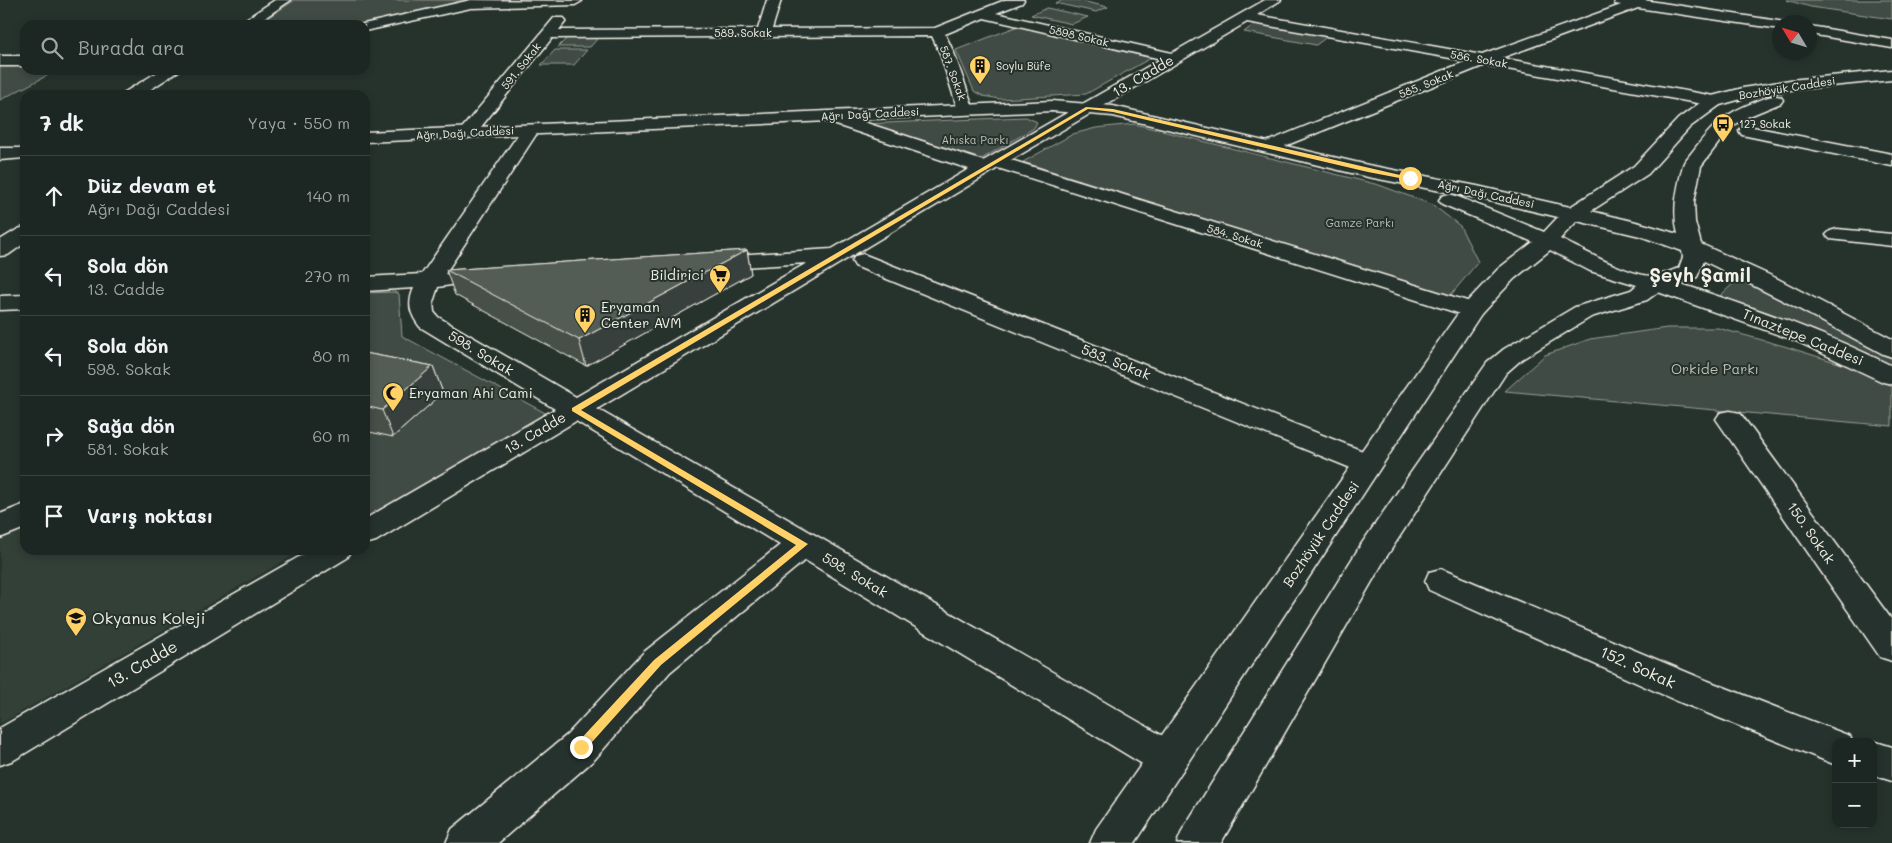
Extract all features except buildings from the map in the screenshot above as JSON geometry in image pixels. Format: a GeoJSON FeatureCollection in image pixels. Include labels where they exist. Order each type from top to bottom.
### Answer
{"type":"FeatureCollection","features":[{"type":"Feature","properties":{"kind":"street"},"geometry":{"type":"LineString","coordinates":[[252,20],[284,0]]}},
{"type":"Feature","properties":{"kind":"street"},"geometry":{"type":"LineString","coordinates":[[764,32],[774,0]]}},
{"type":"Feature","properties":{"kind":"street","name":"587. Sokak"},"geometry":{"type":"LineString","coordinates":[[966,110],[947,53],[937,32],[1017,0]]}},
{"type":"Feature","properties":{"kind":"street","name":"13. Cadde"},"geometry":{"type":"LineString","coordinates":[[370,530],[1274,0]]}},
{"type":"Feature","properties":{"kind":"street"},"geometry":{"type":"LineString","coordinates":[[1608,0],[1772,24]]}},
{"type":"Feature","properties":{"kind":"street"},"geometry":{"type":"LineString","coordinates":[[370,27],[471,4],[575,1]]}},
{"type":"Feature","properties":{"kind":"street","name":"591. Sokak"},"geometry":{"type":"LineString","coordinates":[[467,133],[575,1]]}},
{"type":"Feature","properties":{"kind":"street","name":"585. Sokak"},"geometry":{"type":"LineString","coordinates":[[1270,147],[1483,60],[1639,3]]}},
{"type":"Feature","properties":{"kind":"street","name":"5898 Sokak"},"geometry":{"type":"LineString","coordinates":[[982,14],[1174,58]]}},
{"type":"Feature","properties":{"kind":"street","name":"586. Sokak"},"geometry":{"type":"LineString","coordinates":[[1244,18],[1714,101]]}},
{"type":"Feature","properties":{"kind":"street"},"geometry":{"type":"LineString","coordinates":[[1817,31],[1892,44]]}},
{"type":"Feature","properties":{"kind":"street","name":"589. Sokak"},"geometry":{"type":"LineString","coordinates":[[548,34],[937,32]]}},
{"type":"Feature","properties":{"kind":"street"},"geometry":{"type":"LineString","coordinates":[[0,61],[20,60]]}},
{"type":"Feature","properties":{"kind":"street"},"geometry":{"type":"LineString","coordinates":[[139,90],[164,75]]}},
{"type":"Feature","properties":{"kind":"street","name":"Bozhöyük Caddesi"},"geometry":{"type":"LineString","coordinates":[[1111,843],[1472,310],[1506,274],[1548,241],[1559,226],[1574,214],[1641,170],[1684,123],[1714,101],[1743,93],[1790,85],[1892,75]]}},
{"type":"Feature","properties":{"kind":"street","name":"Bozhöyük Caddesi"},"geometry":{"type":"LineString","coordinates":[[1655,283],[1689,272],[1694,258],[1684,222],[1686,185],[1692,166],[1724,124],[1742,113],[1777,100],[1822,92],[1892,85]]}},
{"type":"Feature","properties":{"kind":"street","name":"Ağrı Dağı Caddesi"},"geometry":{"type":"LineString","coordinates":[[370,138],[1058,106],[1087,108],[1113,111],[1368,171],[1477,192],[1633,227],[1690,247]]}},
{"type":"Feature","properties":{"kind":"street","name":"584. Sokak"},"geometry":{"type":"LineString","coordinates":[[827,116],[1472,310]]}},
{"type":"Feature","properties":{"kind":"street","name":"598. Sokak"},"geometry":{"type":"LineString","coordinates":[[530,130],[429,281],[420,302],[422,312],[429,322],[1168,760]]}},
{"type":"Feature","properties":{"kind":"street"},"geometry":{"type":"LineString","coordinates":[[1748,131],[1892,160]]}},
{"type":"Feature","properties":{"kind":"street"},"geometry":{"type":"LineString","coordinates":[[0,154],[20,153]]}},
{"type":"Feature","properties":{"kind":"street","name":"Ağrı Dağı Caddesi"},"geometry":{"type":"LineString","coordinates":[[1368,171],[1469,206],[1548,241],[1598,266],[1655,283]]}},
{"type":"Feature","properties":{"kind":"street"},"geometry":{"type":"LineString","coordinates":[[1837,235],[1892,240]]}},
{"type":"Feature","properties":{"kind":"street"},"geometry":{"type":"LineString","coordinates":[[0,250],[20,236]]}},
{"type":"Feature","properties":{"kind":"street","name":"Tınaztepe Caddesi"},"geometry":{"type":"LineString","coordinates":[[1690,247],[1792,296],[1892,349]]}},
{"type":"Feature","properties":{"kind":"street"},"geometry":{"type":"LineString","coordinates":[[692,264],[839,254]]}},
{"type":"Feature","properties":{"kind":"street","name":"583. Sokak"},"geometry":{"type":"LineString","coordinates":[[863,261],[1368,464]]}},
{"type":"Feature","properties":{"kind":"street"},"geometry":{"type":"LineString","coordinates":[[370,284],[468,278]]}},
{"type":"Feature","properties":{"kind":"street"},"geometry":{"type":"LineString","coordinates":[[1198,843],[1373,551],[1496,368],[1513,354],[1583,312],[1638,295],[1655,283]]}},
{"type":"Feature","properties":{"kind":"street","name":"Tınaztepe Caddesi"},"geometry":{"type":"LineString","coordinates":[[1655,283],[1775,323],[1874,366],[1892,376]]}},
{"type":"Feature","properties":{"kind":"street"},"geometry":{"type":"LineString","coordinates":[[0,303],[20,302]]}},
{"type":"Feature","properties":{"kind":"street","name":"150. Sokak"},"geometry":{"type":"LineString","coordinates":[[1730,419],[1892,646]]}},
{"type":"Feature","properties":{"kind":"street"},"geometry":{"type":"LineString","coordinates":[[0,527],[20,518]]}},
{"type":"Feature","properties":{"kind":"street"},"geometry":{"type":"LineString","coordinates":[[467,843],[581,747],[657,662],[803,544]]}},
{"type":"Feature","properties":{"kind":"street","name":"13. Cadde"},"geometry":{"type":"LineString","coordinates":[[0,748],[328,555]]}},
{"type":"Feature","properties":{"kind":"street","name":"152. Sokak"},"geometry":{"type":"LineString","coordinates":[[1441,581],[1690,690],[1832,746]]}},
{"type":"Feature","properties":{"kind":"street"},"geometry":{"type":"LineString","coordinates":[[1877,759],[1892,764]]}},
{"type":"Feature","properties":{"kind":"shaded area","name":"Okyanus Koleji"},"geometry":{"type":"Polygon","coordinates":[[[20,530],[20,555],[294,555],[0,724],[0,540],[20,530]]]}},
{"type":"Feature","properties":{"kind":"green space"},"geometry":{"type":"Polygon","coordinates":[[[295,0],[553,0],[473,1],[370,24],[370,20],[264,20],[295,0]]]}},
{"type":"Feature","properties":{"kind":"green space"},"geometry":{"type":"Polygon","coordinates":[[[1063,0],[1076,0],[1108,7],[1096,12],[1055,3],[1063,0]]]}},
{"type":"Feature","properties":{"kind":"green space"},"geometry":{"type":"Polygon","coordinates":[[[1786,0],[1892,0],[1892,19],[1811,7],[1786,0]]]}},
{"type":"Feature","properties":{"kind":"green space"},"geometry":{"type":"Polygon","coordinates":[[[1047,8],[1088,17],[1072,24],[1031,15],[1047,8]]]}},
{"type":"Feature","properties":{"kind":"green space"},"geometry":{"type":"Polygon","coordinates":[[[1256,23],[1328,36],[1316,45],[1244,32],[1256,23]]]}},
{"type":"Feature","properties":{"kind":"green space"},"geometry":{"type":"Polygon","coordinates":[[[1018,26],[1151,58],[1086,94],[1000,99],[983,96],[974,91],[956,50],[1018,26]]]}},
{"type":"Feature","properties":{"kind":"green space"},"geometry":{"type":"Polygon","coordinates":[[[567,38],[598,38],[590,47],[558,47],[567,38]]]}},
{"type":"Feature","properties":{"kind":"green space"},"geometry":{"type":"Polygon","coordinates":[[[555,50],[587,50],[574,65],[541,65],[555,50]]]}},
{"type":"Feature","properties":{"kind":"green space"},"geometry":{"type":"Polygon","coordinates":[[[0,63],[20,63],[20,75],[48,75],[0,100],[0,63]]]}},
{"type":"Feature","properties":{"kind":"green space","name":"Ahıska Parkı"},"geometry":{"type":"Polygon","coordinates":[[[1026,117],[1037,122],[1034,128],[978,161],[862,124],[1026,117]]]}},
{"type":"Feature","properties":{"kind":"green space","name":"Gamze Parkı"},"geometry":{"type":"Polygon","coordinates":[[[1134,124],[1379,185],[1433,205],[1460,226],[1478,262],[1450,296],[1023,162],[1073,134],[1096,128],[1134,124]]]}},
{"type":"Feature","properties":{"kind":"green space"},"geometry":{"type":"Polygon","coordinates":[[[1738,279],[1892,356],[1892,366],[1818,333],[1719,297],[1738,279]]]}},
{"type":"Feature","properties":{"kind":"green space"},"geometry":{"type":"Polygon","coordinates":[[[394,292],[399,294],[402,336],[549,415],[370,517],[370,293],[394,292]]]}},
{"type":"Feature","properties":{"kind":"green space","name":"Orkide Parkı"},"geometry":{"type":"Polygon","coordinates":[[[1667,328],[1718,328],[1851,367],[1892,386],[1892,426],[1505,391],[1545,355],[1590,339],[1667,328]]]}},
{"type":"Feature","properties":{"kind":"place","name":"Soylu Büfe"},"geometry":{"type":"Point","coordinates":[980,85]}},
{"type":"Feature","properties":{"kind":"place","name":"127 Sokak"},"geometry":{"type":"Point","coordinates":[1723,143]}},
{"type":"Feature","properties":{"kind":"place","name":"Bildirici"},"geometry":{"type":"Point","coordinates":[720,294]}},
{"type":"Feature","properties":{"kind":"place","name":"Eryaman Center AVM"},"geometry":{"type":"Point","coordinates":[585,334]}},
{"type":"Feature","properties":{"kind":"place","name":"Eryaman Ahi Cami"},"geometry":{"type":"Point","coordinates":[393,412]}},
{"type":"Feature","properties":{"kind":"place","name":"Okyanus Koleji"},"geometry":{"type":"Point","coordinates":[76,637]}},
{"type":"Feature","properties":{"kind":"district","name":"Şeyh Şamil"},"geometry":{"type":"Point","coordinates":[1700,275]}},
{"type":"Feature","properties":{"kind":"route"},"geometry":{"type":"LineString","coordinates":[[581,747],[657,662],[803,544],[575,410],[1087,108],[1113,111],[1184,126],[1368,171],[1410,178]]}}]}
